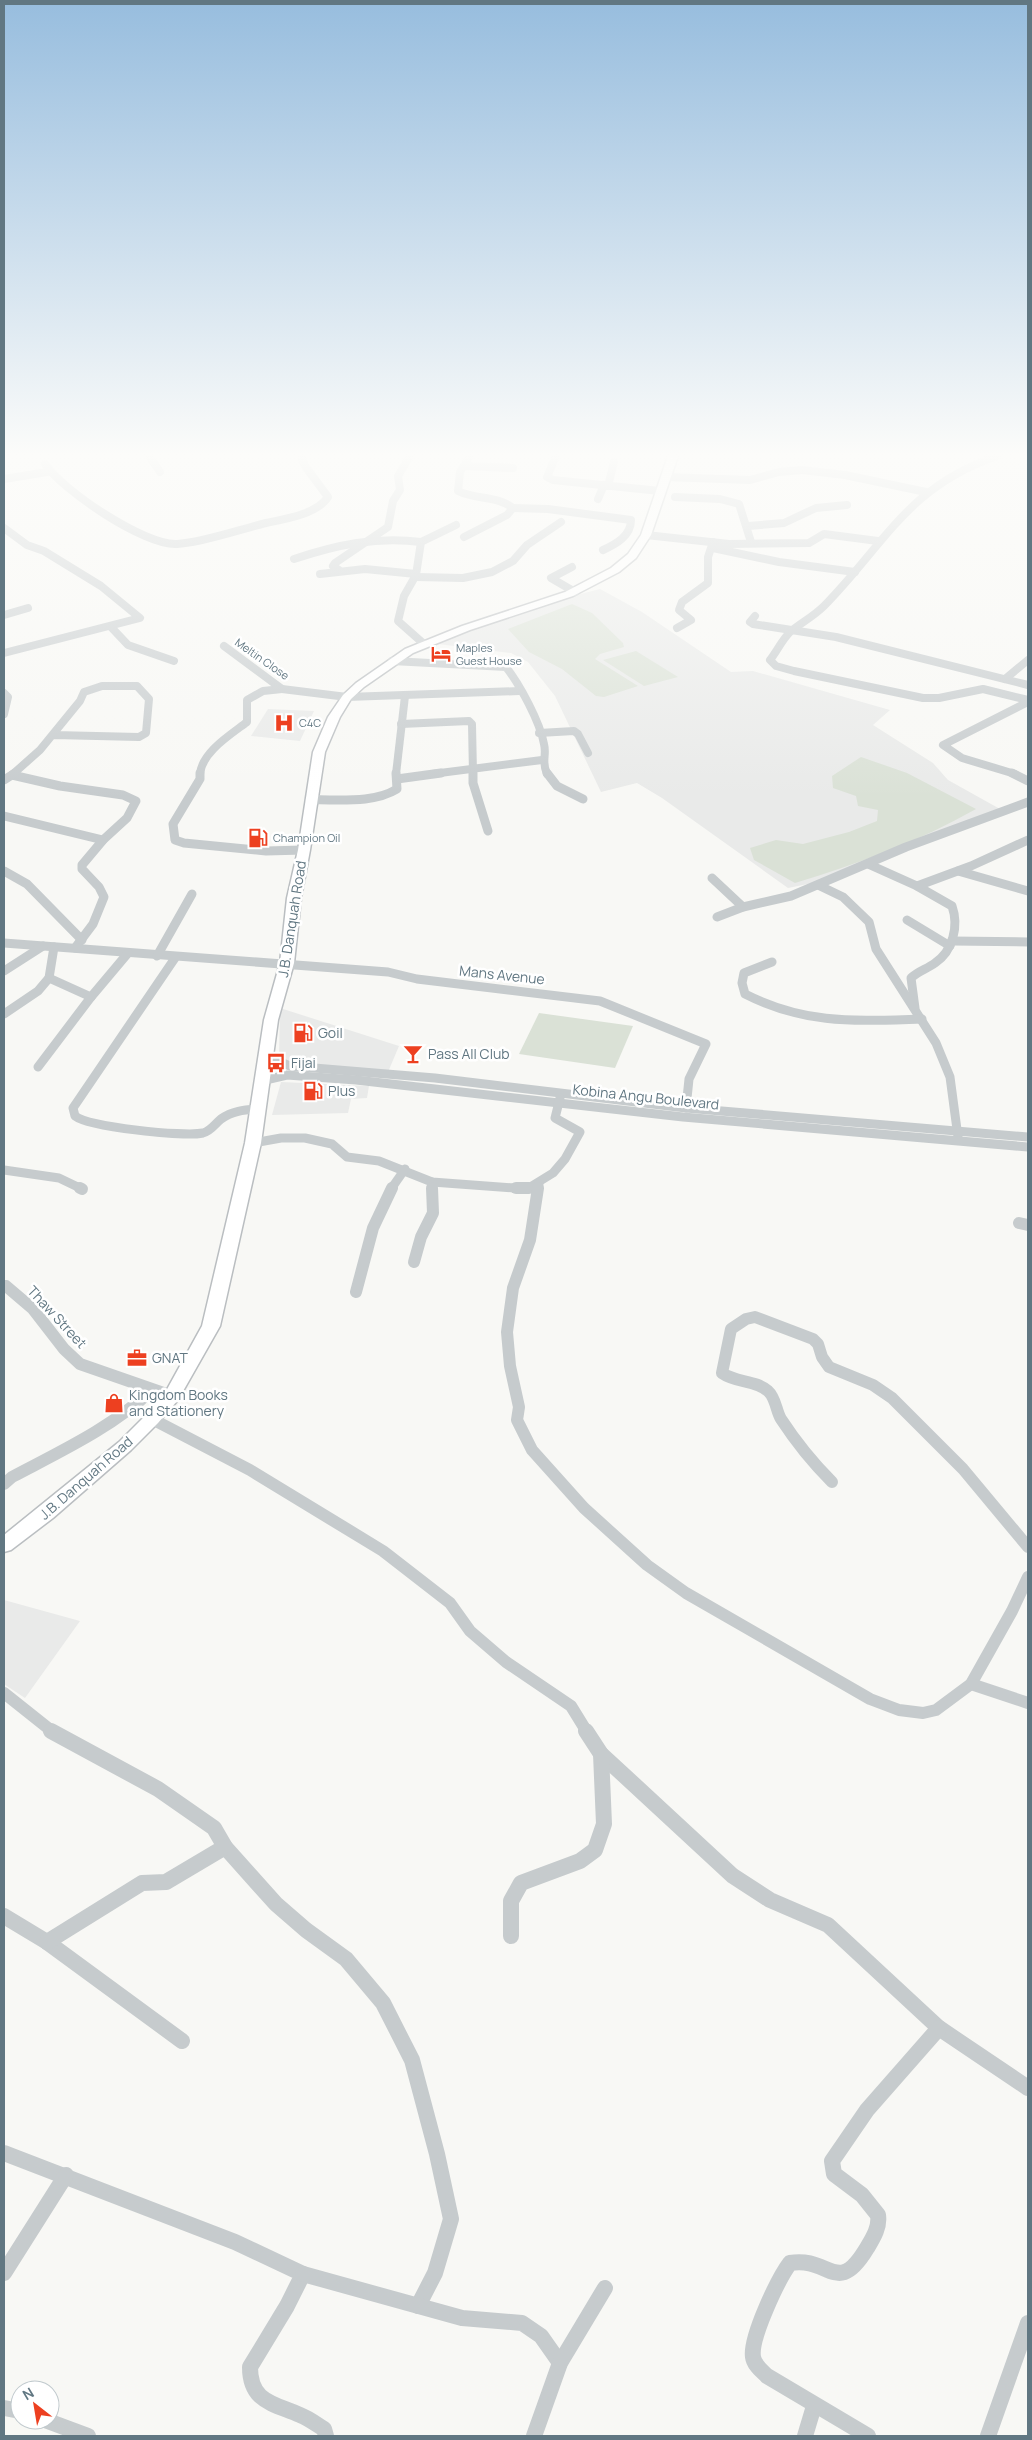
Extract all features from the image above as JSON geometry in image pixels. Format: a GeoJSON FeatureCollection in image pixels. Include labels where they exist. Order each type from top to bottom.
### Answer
{"type":"FeatureCollection","features":[{"type":"Feature","properties":{"kind":"highway","name":"J.B. Danquah Road"},"geometry":{"type":"LineString","coordinates":[[4,1545],[53,1507],[152,1419],[172,1396],[211,1326],[253,1143],[271,1020],[287,963],[294,898],[304,850],[310,800],[319,752],[325,732],[347,697],[392,661],[424,644],[575,592],[615,570]]}},
{"type":"Feature","properties":{"kind":"street"},"geometry":{"type":"LineString","coordinates":[[4,653],[140,618],[101,586],[75,570]]}},
{"type":"Feature","properties":{"kind":"street"},"geometry":{"type":"LineString","coordinates":[[320,574],[344,570]]}},
{"type":"Feature","properties":{"kind":"street"},"geometry":{"type":"LineString","coordinates":[[380,570],[416,575],[463,578],[496,570]]}},
{"type":"Feature","properties":{"kind":"street"},"geometry":{"type":"LineString","coordinates":[[417,570],[416,575],[404,596],[398,621],[424,644]]}},
{"type":"Feature","properties":{"kind":"street"},"geometry":{"type":"LineString","coordinates":[[567,570],[551,578],[575,592]]}},
{"type":"Feature","properties":{"kind":"street"},"geometry":{"type":"LineString","coordinates":[[677,628],[692,620],[679,610],[682,602],[708,583],[708,570]]}},
{"type":"Feature","properties":{"kind":"street"},"geometry":{"type":"LineString","coordinates":[[840,570],[855,572]]}},
{"type":"Feature","properties":{"kind":"street"},"geometry":{"type":"LineString","coordinates":[[855,572],[819,611],[792,631],[770,660],[776,666],[923,698],[939,698],[983,689],[1028,701]]}},
{"type":"Feature","properties":{"kind":"street"},"geometry":{"type":"LineString","coordinates":[[4,614],[28,608]]}},
{"type":"Feature","properties":{"kind":"street"},"geometry":{"type":"LineString","coordinates":[[755,616],[750,622],[753,624],[836,637],[1028,685]]}},
{"type":"Feature","properties":{"kind":"street"},"geometry":{"type":"LineString","coordinates":[[111,627],[128,645],[174,661]]}},
{"type":"Feature","properties":{"kind":"street","name":"Meltin Close"},"geometry":{"type":"LineString","coordinates":[[224,646],[282,689],[347,697],[519,691]]}},
{"type":"Feature","properties":{"kind":"street"},"geometry":{"type":"LineString","coordinates":[[1005,679],[1025,668],[1028,660]]}},
{"type":"Feature","properties":{"kind":"street"},"geometry":{"type":"LineString","coordinates":[[392,661],[500,666],[510,672],[519,691],[526,699],[530,715],[545,746],[542,760],[557,785],[565,792],[583,799]]}},
{"type":"Feature","properties":{"kind":"street"},"geometry":{"type":"LineString","coordinates":[[8,777],[54,735],[70,712],[82,701],[84,692],[102,686],[137,686],[149,699],[146,734],[139,737],[54,735]]}},
{"type":"Feature","properties":{"kind":"street"},"geometry":{"type":"LineString","coordinates":[[282,689],[263,691],[247,700],[246,722],[230,734],[201,764],[200,779],[173,824],[175,840],[184,843],[266,851],[304,850]]}},
{"type":"Feature","properties":{"kind":"street"},"geometry":{"type":"LineString","coordinates":[[4,693],[8,697],[4,714]]}},
{"type":"Feature","properties":{"kind":"street"},"geometry":{"type":"LineString","coordinates":[[310,800],[388,795],[397,789],[395,766],[405,696]]}},
{"type":"Feature","properties":{"kind":"street"},"geometry":{"type":"LineString","coordinates":[[1028,701],[943,745],[956,756],[997,767],[1028,781]]}},
{"type":"Feature","properties":{"kind":"street"},"geometry":{"type":"LineString","coordinates":[[401,724],[469,721],[472,724],[472,770],[475,795],[488,831]]}},
{"type":"Feature","properties":{"kind":"street"},"geometry":{"type":"LineString","coordinates":[[539,732],[574,731],[578,734],[588,753]]}},
{"type":"Feature","properties":{"kind":"street"},"geometry":{"type":"LineString","coordinates":[[397,779],[542,760]]}},
{"type":"Feature","properties":{"kind":"street"},"geometry":{"type":"LineString","coordinates":[[8,777],[132,798],[136,801],[126,820],[103,840],[82,865],[86,874],[100,887],[104,897],[93,924],[75,948]]}},
{"type":"Feature","properties":{"kind":"street"},"geometry":{"type":"LineString","coordinates":[[717,917],[743,907],[791,896],[906,847],[1028,802]]}},
{"type":"Feature","properties":{"kind":"street"},"geometry":{"type":"LineString","coordinates":[[4,816],[103,840]]}},
{"type":"Feature","properties":{"kind":"street"},"geometry":{"type":"LineString","coordinates":[[917,886],[958,871],[1028,840]]}},
{"type":"Feature","properties":{"kind":"street"},"geometry":{"type":"LineString","coordinates":[[868,864],[917,886],[952,906],[956,917],[951,944],[936,963],[914,974],[911,978],[914,1008]]}},
{"type":"Feature","properties":{"kind":"street"},"geometry":{"type":"LineString","coordinates":[[4,871],[16,875],[29,884],[67,930],[82,940]]}},
{"type":"Feature","properties":{"kind":"street"},"geometry":{"type":"LineString","coordinates":[[958,871],[1028,892]]}},
{"type":"Feature","properties":{"kind":"street"},"geometry":{"type":"LineString","coordinates":[[712,878],[743,907]]}},
{"type":"Feature","properties":{"kind":"street"},"geometry":{"type":"LineString","coordinates":[[818,885],[843,897],[859,910],[869,922],[876,948],[936,1043],[950,1077],[958,1136]]}},
{"type":"Feature","properties":{"kind":"street"},"geometry":{"type":"LineString","coordinates":[[157,956],[192,894]]}},
{"type":"Feature","properties":{"kind":"street"},"geometry":{"type":"LineString","coordinates":[[907,920],[951,944],[1028,942]]}},
{"type":"Feature","properties":{"kind":"street","name":"Mans Avenue"},"geometry":{"type":"LineString","coordinates":[[4,943],[175,958],[287,963],[388,972],[426,981],[554,994],[600,1002],[706,1044],[689,1079],[686,1108]]}},
{"type":"Feature","properties":{"kind":"street"},"geometry":{"type":"LineString","coordinates":[[4,971],[49,946],[49,978],[32,996],[4,1014]]}},
{"type":"Feature","properties":{"kind":"street"},"geometry":{"type":"LineString","coordinates":[[38,1067],[91,997],[128,953]]}},
{"type":"Feature","properties":{"kind":"street"},"geometry":{"type":"LineString","coordinates":[[175,958],[73,1108],[74,1113],[77,1118],[83,1121],[113,1127],[196,1134],[211,1130],[219,1120],[237,1110],[257,1109]]}},
{"type":"Feature","properties":{"kind":"street"},"geometry":{"type":"LineString","coordinates":[[772,962],[744,973],[742,983],[745,994],[762,1004],[831,1021],[922,1019]]}},
{"type":"Feature","properties":{"kind":"street"},"geometry":{"type":"LineString","coordinates":[[49,978],[91,997]]}},
{"type":"Feature","properties":{"kind":"street","name":"Kobina Angu Boulevard"},"geometry":{"type":"LineString","coordinates":[[265,1056],[289,1070],[430,1087],[686,1108],[958,1136],[1028,1147]]}},
{"type":"Feature","properties":{"kind":"street","name":"Kobina Angu Boulevard"},"geometry":{"type":"LineString","coordinates":[[261,1081],[289,1070]]}},
{"type":"Feature","properties":{"kind":"street"},"geometry":{"type":"LineString","coordinates":[[253,1143],[281,1138],[305,1138],[332,1144],[348,1157],[379,1161],[405,1169],[432,1182],[517,1189],[539,1184],[557,1171],[580,1132],[555,1118],[560,1098]]}},
{"type":"Feature","properties":{"kind":"street","name":"Kobina Angu Boulevard"},"geometry":{"type":"LineString","coordinates":[[560,1098],[683,1117],[958,1136],[1028,1137]]}},
{"type":"Feature","properties":{"kind":"street"},"geometry":{"type":"LineString","coordinates":[[356,1292],[374,1222],[388,1191],[405,1169]]}},
{"type":"Feature","properties":{"kind":"street"},"geometry":{"type":"LineString","coordinates":[[4,1170],[59,1178],[82,1189]]}},
{"type":"Feature","properties":{"kind":"street"},"geometry":{"type":"LineString","coordinates":[[414,1262],[421,1237],[433,1213],[432,1182]]}},
{"type":"Feature","properties":{"kind":"street"},"geometry":{"type":"LineString","coordinates":[[539,1184],[530,1240],[513,1288],[507,1332],[510,1366],[519,1407],[517,1420],[532,1450],[584,1508],[647,1565],[686,1593],[870,1699],[899,1710],[923,1714],[936,1710],[971,1684],[1012,1611],[1028,1577]]}},
{"type":"Feature","properties":{"kind":"street","name":"Thaw Street"},"geometry":{"type":"LineString","coordinates":[[6,1286],[33,1309],[64,1349],[80,1364],[172,1396]]}},
{"type":"Feature","properties":{"kind":"street"},"geometry":{"type":"LineString","coordinates":[[832,1482],[802,1451],[776,1411],[771,1393],[764,1388],[736,1380],[722,1373],[731,1329],[738,1323],[754,1317],[813,1339],[818,1344],[822,1357],[829,1367],[873,1385],[892,1398],[963,1469],[1028,1547]]}},
{"type":"Feature","properties":{"kind":"street"},"geometry":{"type":"LineString","coordinates":[[4,1484],[12,1477],[96,1432],[130,1411],[152,1390]]}},
{"type":"Feature","properties":{"kind":"street"},"geometry":{"type":"LineString","coordinates":[[152,1419],[250,1470],[383,1551],[450,1603],[470,1631],[506,1662],[571,1706],[601,1754],[733,1876],[770,1900],[828,1925],[939,2028],[1028,2088]]}},
{"type":"Feature","properties":{"kind":"street"},"geometry":{"type":"LineString","coordinates":[[971,1684],[1028,1703]]}},
{"type":"Feature","properties":{"kind":"street"},"geometry":{"type":"LineString","coordinates":[[4,1693],[53,1732],[158,1789],[214,1828],[225,1847],[286,1914],[358,1970],[383,2003],[412,2060],[437,2154],[451,2219],[435,2273],[418,2306]]}},
{"type":"Feature","properties":{"kind":"street"},"geometry":{"type":"LineString","coordinates":[[511,1936],[511,1901],[521,1883],[580,1861],[595,1850],[604,1824],[601,1754]]}},
{"type":"Feature","properties":{"kind":"street"},"geometry":{"type":"LineString","coordinates":[[47,1942],[142,1883],[166,1882],[225,1847]]}},
{"type":"Feature","properties":{"kind":"street"},"geometry":{"type":"LineString","coordinates":[[4,1916],[47,1942],[182,2041]]}},
{"type":"Feature","properties":{"kind":"street"},"geometry":{"type":"LineString","coordinates":[[868,2436],[814,2406],[767,2376],[757,2366],[753,2356],[753,2346],[757,2332],[786,2267],[790,2263],[800,2259],[843,2274],[851,2272],[855,2267],[879,2222],[879,2214],[874,2206],[834,2174],[832,2161],[867,2110],[939,2028]]}},
{"type":"Feature","properties":{"kind":"street"},"geometry":{"type":"LineString","coordinates":[[4,2153],[66,2175],[264,2254],[303,2274],[462,2318],[522,2323],[541,2336],[560,2363]]}},
{"type":"Feature","properties":{"kind":"street"},"geometry":{"type":"LineString","coordinates":[[4,2273],[66,2175]]}},
{"type":"Feature","properties":{"kind":"street"},"geometry":{"type":"LineString","coordinates":[[303,2274],[287,2306],[250,2366],[249,2376],[252,2386],[262,2400],[302,2416],[324,2429],[326,2436]]}},
{"type":"Feature","properties":{"kind":"street"},"geometry":{"type":"LineString","coordinates":[[534,2436],[560,2363],[606,2288]]}},
{"type":"Feature","properties":{"kind":"street"},"geometry":{"type":"LineString","coordinates":[[988,2436],[1028,2323]]}},
{"type":"Feature","properties":{"kind":"street"},"geometry":{"type":"LineString","coordinates":[[805,2436],[814,2406]]}},
{"type":"Feature","properties":{"kind":"street"},"geometry":{"type":"LineString","coordinates":[[60,2426],[88,2436]]}},
{"type":"Feature","properties":{"kind":"shaded area"},"geometry":{"type":"Polygon","coordinates":[[[600,589],[642,612],[731,672],[753,671],[890,710],[873,725],[933,763],[948,780],[1000,809],[813,883],[788,888],[662,798],[637,783],[601,792],[555,696],[528,662],[511,653],[430,643],[554,601],[600,589]]]}},
{"type":"Feature","properties":{"kind":"shaded area"},"geometry":{"type":"Polygon","coordinates":[[[572,604],[592,613],[623,643],[624,647],[600,654],[595,659],[638,686],[604,697],[596,696],[562,669],[529,652],[508,629],[572,604]]]}},
{"type":"Feature","properties":{"kind":"shaded area"},"geometry":{"type":"Polygon","coordinates":[[[636,651],[678,677],[644,686],[603,660],[636,651]]]}},
{"type":"Feature","properties":{"kind":"shaded area","name":"C4C"},"geometry":{"type":"Polygon","coordinates":[[[268,709],[314,711],[300,741],[251,736],[268,709]]]}},
{"type":"Feature","properties":{"kind":"shaded area"},"geometry":{"type":"Polygon","coordinates":[[[861,757],[907,773],[976,809],[955,821],[888,851],[795,883],[754,860],[750,848],[776,840],[803,844],[849,832],[877,821],[878,810],[858,806],[856,796],[833,788],[832,776],[861,757]]]}},
{"type":"Feature","properties":{"kind":"shaded area"},"geometry":{"type":"Polygon","coordinates":[[[280,1008],[399,1046],[388,1072],[321,1067],[279,1059],[280,1008]]]}},
{"type":"Feature","properties":{"kind":"shaded area"},"geometry":{"type":"Polygon","coordinates":[[[539,1013],[633,1026],[615,1068],[519,1054],[539,1013]]]}},
{"type":"Feature","properties":{"kind":"shaded area"},"geometry":{"type":"Polygon","coordinates":[[[281,1082],[369,1086],[367,1098],[351,1099],[348,1113],[272,1115],[281,1082]]]}},
{"type":"Feature","properties":{"kind":"shaded area"},"geometry":{"type":"Polygon","coordinates":[[[4,1600],[80,1621],[25,1698],[4,1684],[4,1600]]]}},
{"type":"Feature","properties":{"kind":"place","name":"Maples Guest House"},"geometry":{"type":"Point","coordinates":[441,654]}},
{"type":"Feature","properties":{"kind":"place","name":"C4C"},"geometry":{"type":"Point","coordinates":[284,723]}},
{"type":"Feature","properties":{"kind":"place","name":"Champion Oil"},"geometry":{"type":"Point","coordinates":[258,838]}},
{"type":"Feature","properties":{"kind":"place","name":"Goil"},"geometry":{"type":"Point","coordinates":[303,1033]}},
{"type":"Feature","properties":{"kind":"place","name":"Pass All Club"},"geometry":{"type":"Point","coordinates":[413,1054]}},
{"type":"Feature","properties":{"kind":"place","name":"Fijai"},"geometry":{"type":"Point","coordinates":[276,1063]}},
{"type":"Feature","properties":{"kind":"place","name":"Plus"},"geometry":{"type":"Point","coordinates":[313,1091]}},
{"type":"Feature","properties":{"kind":"place","name":"GNAT"},"geometry":{"type":"Point","coordinates":[137,1358]}},
{"type":"Feature","properties":{"kind":"place","name":"Kingdom Books and Stationery"},"geometry":{"type":"Point","coordinates":[114,1403]}}]}
